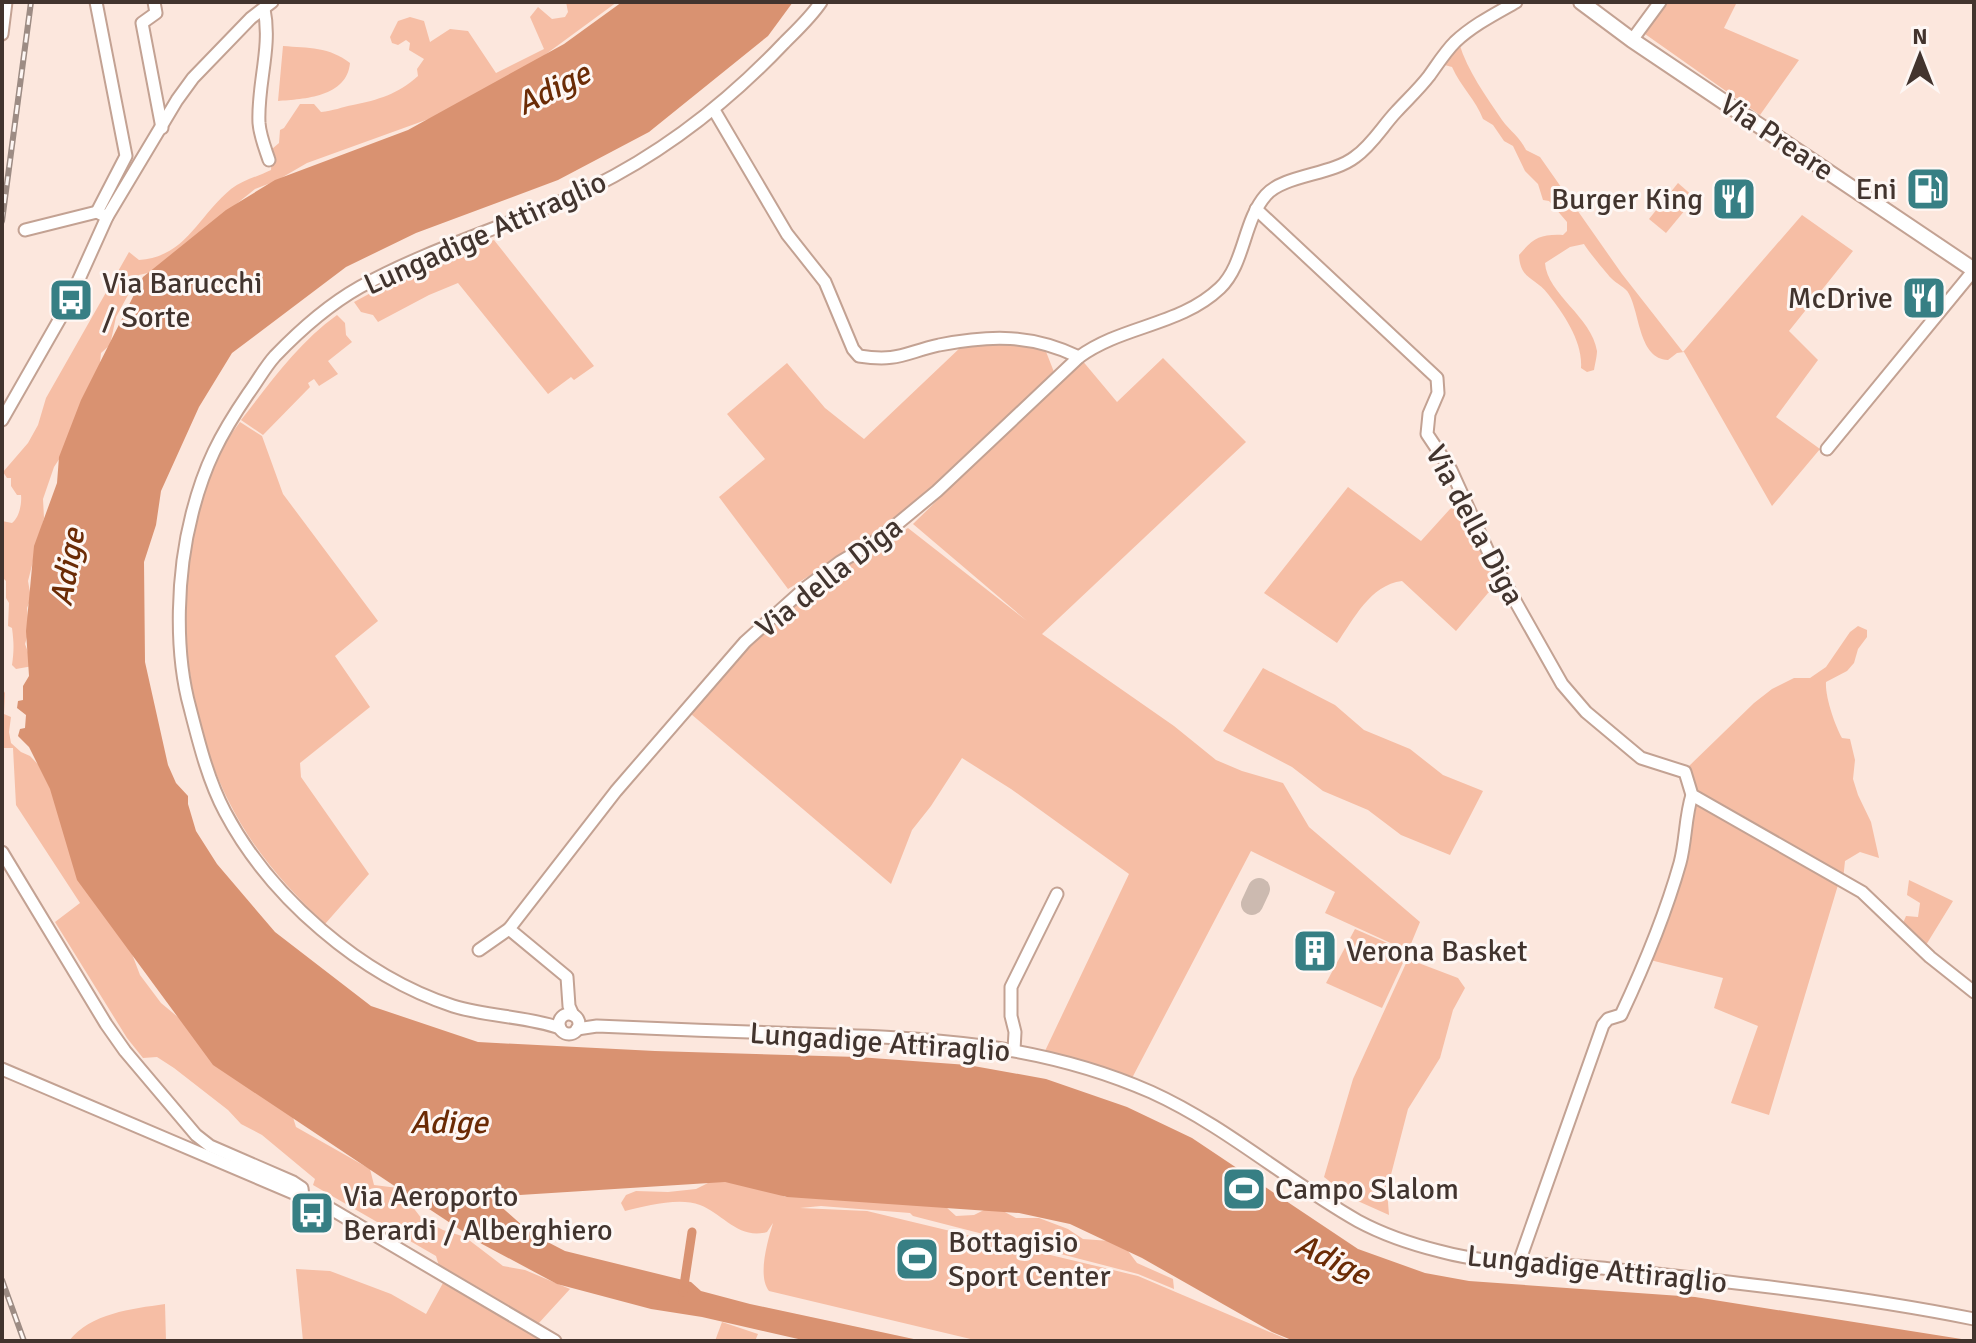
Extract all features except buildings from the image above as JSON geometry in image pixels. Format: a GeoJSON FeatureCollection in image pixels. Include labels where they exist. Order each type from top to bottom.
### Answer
{"type":"FeatureCollection","features":[{"type":"Feature","properties":{"kind":"main road","name":"Via Preare"},"geometry":{"type":"LineString","coordinates":[[1581,2],[1632,40],[1974,270]]}},
{"type":"Feature","properties":{"kind":"street"},"geometry":{"type":"LineString","coordinates":[[2,34],[6,2]]}},
{"type":"Feature","properties":{"kind":"street"},"geometry":{"type":"LineString","coordinates":[[2,420],[66,308],[126,156],[96,2]]}},
{"type":"Feature","properties":{"kind":"street"},"geometry":{"type":"LineString","coordinates":[[154,2],[156,13],[142,23],[162,128]]}},
{"type":"Feature","properties":{"kind":"street","name":"Lungadige Attiraglio"},"geometry":{"type":"LineString","coordinates":[[821,2],[755,74],[714,110],[625,170],[588,189],[446,246],[358,288],[314,321],[273,358],[221,433],[204,471],[186,537],[180,584],[186,695],[202,754],[223,810],[256,862],[281,892],[346,950],[414,991],[498,1017],[597,1026],[919,1038],[1014,1050],[1060,1061],[1153,1093],[1226,1133],[1358,1221],[1399,1240],[1442,1252],[1518,1265],[1604,1268],[1819,1293],[1974,1319]]}},
{"type":"Feature","properties":{"kind":"street","name":"Via della Diga"},"geometry":{"type":"LineString","coordinates":[[479,950],[509,929],[616,791],[745,642],[804,589],[840,562],[879,539],[926,501],[1079,357],[1097,344],[1166,321],[1198,306],[1223,286],[1256,209],[1267,193],[1283,182],[1307,177],[1353,159],[1377,137],[1453,43],[1474,26],[1516,2]]}},
{"type":"Feature","properties":{"kind":"street"},"geometry":{"type":"LineString","coordinates":[[1632,40],[1660,2]]}},
{"type":"Feature","properties":{"kind":"street"},"geometry":{"type":"LineString","coordinates":[[25,230],[102,215],[193,78],[251,18],[268,6]]}},
{"type":"Feature","properties":{"kind":"street"},"geometry":{"type":"LineString","coordinates":[[268,6],[259,122],[269,160]]}},
{"type":"Feature","properties":{"kind":"street"},"geometry":{"type":"LineString","coordinates":[[714,110],[787,234],[825,282],[853,349],[859,356],[895,359],[937,346],[1015,337],[1079,357]]}},
{"type":"Feature","properties":{"kind":"street","name":"Via della Diga"},"geometry":{"type":"LineString","coordinates":[[1256,209],[1437,378],[1438,393],[1429,414],[1427,434],[1451,470],[1492,560],[1562,684],[1586,712],[1641,758],[1685,772],[1692,795],[1862,892],[1930,957],[1974,992]]}},
{"type":"Feature","properties":{"kind":"street","name":"Via Preare"},"geometry":{"type":"LineString","coordinates":[[1827,449],[1974,270]]}},
{"type":"Feature","properties":{"kind":"street"},"geometry":{"type":"LineString","coordinates":[[1518,1265],[1603,1025],[1608,1019],[1621,1015],[1655,939],[1681,859],[1692,795]]}},
{"type":"Feature","properties":{"kind":"street"},"geometry":{"type":"LineString","coordinates":[[2,852],[106,1024],[196,1135],[210,1146],[293,1182],[302,1188],[303,1197]]}},
{"type":"Feature","properties":{"kind":"street"},"geometry":{"type":"LineString","coordinates":[[1014,1050],[1011,987],[1057,894]]}},
{"type":"Feature","properties":{"kind":"street"},"geometry":{"type":"LineString","coordinates":[[509,929],[567,977],[569,1023]]}},
{"type":"Feature","properties":{"kind":"street"},"geometry":{"type":"LineString","coordinates":[[2,1069],[331,1209],[555,1341]]}},
{"type":"Feature","properties":{"kind":"shaded area"},"geometry":{"type":"Polygon","coordinates":[[[566,2],[617,2],[542,57],[437,116],[307,163],[255,189],[152,272],[139,275],[116,317],[110,345],[101,353],[69,444],[54,467],[43,499],[44,518],[28,581],[31,598],[27,608],[29,630],[25,644],[33,666],[16,669],[12,665],[13,638],[12,628],[8,626],[6,581],[2,577],[2,521],[14,521],[20,510],[21,495],[17,495],[11,486],[11,478],[3,472],[28,443],[38,425],[46,398],[129,252],[139,260],[169,251],[190,234],[231,189],[271,170],[272,149],[279,143],[280,130],[300,104],[314,104],[321,112],[371,101],[403,87],[418,76],[417,69],[424,59],[409,50],[410,43],[406,40],[398,45],[392,43],[390,37],[398,21],[410,17],[424,21],[430,42],[450,29],[468,31],[496,73],[544,49],[530,17],[538,7],[552,19],[565,17],[568,12],[566,2]]]}},
{"type":"Feature","properties":{"kind":"shaded area"},"geometry":{"type":"Polygon","coordinates":[[[1668,2],[1737,2],[1724,28],[1799,60],[1760,115],[1645,34],[1668,2]]]}},
{"type":"Feature","properties":{"kind":"shaded area"},"geometry":{"type":"Polygon","coordinates":[[[1459,43],[1472,74],[1502,120],[1526,150],[1540,157],[1622,274],[1683,352],[1802,215],[1853,251],[1789,331],[1818,360],[1776,417],[1820,449],[1772,506],[1684,352],[1668,360],[1658,358],[1651,352],[1628,292],[1608,275],[1584,244],[1570,247],[1545,263],[1553,285],[1593,339],[1597,351],[1594,370],[1587,372],[1581,368],[1579,348],[1571,329],[1543,288],[1525,274],[1519,255],[1538,238],[1563,235],[1567,231],[1567,222],[1549,201],[1543,200],[1538,184],[1525,171],[1513,146],[1483,119],[1452,67],[1441,64],[1459,43]]]}},
{"type":"Feature","properties":{"kind":"shaded area"},"geometry":{"type":"Polygon","coordinates":[[[283,46],[335,54],[350,63],[347,74],[341,83],[323,94],[278,101],[283,46]]]}},
{"type":"Feature","properties":{"kind":"shaded area"},"geometry":{"type":"Polygon","coordinates":[[[1678,183],[1695,198],[1666,233],[1649,219],[1678,183]]]}},
{"type":"Feature","properties":{"kind":"shaded area"},"geometry":{"type":"Polygon","coordinates":[[[494,240],[594,366],[574,380],[571,377],[548,394],[458,283],[378,322],[373,315],[361,312],[354,302],[417,268],[494,240]]]}},
{"type":"Feature","properties":{"kind":"shaded area"},"geometry":{"type":"Polygon","coordinates":[[[337,315],[345,323],[346,335],[352,342],[328,361],[338,374],[319,386],[314,379],[308,383],[310,387],[263,435],[241,420],[297,351],[337,315]]]}},
{"type":"Feature","properties":{"kind":"shaded area"},"geometry":{"type":"Polygon","coordinates":[[[1002,339],[1045,349],[1054,372],[904,517],[788,589],[719,497],[765,459],[727,414],[787,363],[825,408],[864,439],[962,346],[1002,339]]]}},
{"type":"Feature","properties":{"kind":"shaded area"},"geometry":{"type":"Polygon","coordinates":[[[1163,358],[1246,442],[1042,634],[1174,726],[1216,760],[1283,783],[1309,827],[1420,922],[1408,951],[1325,913],[1335,892],[1251,851],[1131,1080],[1045,1051],[1129,874],[1011,789],[962,758],[912,830],[891,884],[691,714],[761,633],[837,572],[908,528],[1027,621],[913,524],[1081,359],[1117,402],[1163,358]]]}},
{"type":"Feature","properties":{"kind":"shaded area"},"geometry":{"type":"Polygon","coordinates":[[[240,422],[262,436],[283,494],[378,621],[335,656],[370,707],[300,763],[301,777],[369,874],[325,924],[271,866],[237,818],[210,757],[188,659],[185,608],[188,557],[198,508],[215,462],[240,422]]]}},
{"type":"Feature","properties":{"kind":"shaded area"},"geometry":{"type":"Polygon","coordinates":[[[1348,487],[1421,541],[1450,509],[1468,498],[1511,585],[1488,593],[1456,631],[1402,581],[1391,584],[1364,604],[1337,643],[1264,593],[1348,487]]]}},
{"type":"Feature","properties":{"kind":"shaded area"},"geometry":{"type":"Polygon","coordinates":[[[1858,626],[1867,630],[1867,637],[1858,649],[1854,663],[1847,671],[1826,682],[1826,688],[1839,732],[1842,738],[1850,739],[1855,760],[1853,779],[1871,822],[1879,858],[1860,852],[1845,861],[1843,880],[1693,792],[1688,767],[1772,689],[1794,678],[1810,678],[1826,667],[1850,632],[1858,626]]]}},
{"type":"Feature","properties":{"kind":"shaded area"},"geometry":{"type":"Polygon","coordinates":[[[1263,668],[1335,705],[1364,730],[1410,749],[1443,775],[1483,791],[1450,855],[1401,835],[1368,810],[1323,791],[1292,767],[1223,731],[1263,668]]]}},
{"type":"Feature","properties":{"kind":"shaded area"},"geometry":{"type":"Polygon","coordinates":[[[2,688],[5,693],[4,714],[11,717],[11,743],[30,756],[51,778],[124,933],[140,975],[161,1003],[291,1111],[296,1127],[370,1169],[374,1185],[398,1188],[422,1219],[465,1237],[503,1266],[525,1270],[570,1289],[538,1324],[439,1266],[436,1256],[313,1185],[315,1179],[262,1135],[241,1124],[228,1110],[174,1068],[157,1057],[143,1058],[127,1038],[55,922],[80,903],[16,805],[13,748],[2,748],[2,688]]]}},
{"type":"Feature","properties":{"kind":"shaded area"},"geometry":{"type":"Polygon","coordinates":[[[1697,804],[1838,885],[1769,1115],[1731,1103],[1758,1026],[1714,1008],[1723,978],[1646,959],[1682,866],[1697,804]]]}},
{"type":"Feature","properties":{"kind":"shaded area"},"geometry":{"type":"Polygon","coordinates":[[[1909,880],[1953,901],[1926,945],[1903,923],[1906,916],[1918,917],[1920,903],[1907,895],[1909,880]]]}},
{"type":"Feature","properties":{"kind":"shaded area"},"geometry":{"type":"Polygon","coordinates":[[[1355,929],[1408,952],[1382,1008],[1326,983],[1355,929]]]}},
{"type":"Feature","properties":{"kind":"shaded area"},"geometry":{"type":"Polygon","coordinates":[[[1408,959],[1458,978],[1465,988],[1453,1010],[1440,1058],[1408,1109],[1387,1190],[1389,1215],[1351,1198],[1324,1177],[1353,1079],[1408,959]]]}},
{"type":"Feature","properties":{"kind":"shaded area","name":"Bottagisio Sport Center"},"geometry":{"type":"Polygon","coordinates":[[[710,1182],[758,1186],[785,1197],[936,1198],[956,1216],[974,1215],[986,1209],[1001,1210],[1016,1218],[1039,1218],[1068,1229],[1083,1239],[1110,1241],[1128,1251],[1137,1263],[1173,1279],[1174,1289],[1138,1274],[910,1213],[821,1206],[800,1208],[867,1211],[1138,1276],[1291,1341],[979,1341],[769,1291],[764,1267],[773,1223],[767,1232],[757,1234],[740,1229],[692,1203],[662,1203],[625,1211],[621,1203],[626,1195],[636,1191],[696,1189],[710,1182]]]}},
{"type":"Feature","properties":{"kind":"shaded area"},"geometry":{"type":"Polygon","coordinates":[[[296,1269],[330,1271],[391,1294],[426,1314],[443,1283],[544,1341],[303,1341],[296,1269]]]}},
{"type":"Feature","properties":{"kind":"shaded area"},"geometry":{"type":"Polygon","coordinates":[[[165,1304],[166,1341],[69,1341],[100,1318],[165,1304]]]}},
{"type":"Feature","properties":{"kind":"shaded area"},"geometry":{"type":"Polygon","coordinates":[[[722,1322],[758,1334],[755,1341],[715,1341],[722,1322]]]}},
{"type":"Feature","properties":{"kind":"water","name":"Adige"},"geometry":{"type":"Polygon","coordinates":[[[622,2],[793,2],[768,36],[649,132],[558,180],[416,233],[346,267],[232,353],[199,407],[161,491],[156,525],[144,562],[145,662],[168,765],[176,783],[188,796],[196,831],[217,864],[275,932],[371,1006],[478,1042],[858,1057],[968,1065],[1046,1079],[1127,1107],[1192,1138],[1358,1249],[1425,1273],[1469,1281],[1695,1297],[1974,1341],[1294,1341],[1272,1332],[1142,1258],[1070,1224],[1019,1213],[787,1197],[725,1182],[490,1197],[532,1234],[565,1251],[691,1282],[701,1291],[750,1304],[923,1341],[807,1341],[702,1317],[651,1309],[557,1284],[482,1244],[213,1065],[77,880],[50,789],[29,747],[18,736],[20,729],[25,728],[26,715],[17,708],[18,701],[23,700],[23,686],[29,676],[26,631],[34,546],[57,483],[59,457],[81,400],[143,277],[226,210],[275,180],[408,130],[564,44],[622,2]]]}},
{"type":"Feature","properties":{"kind":"waterway"},"geometry":{"type":"LineString","coordinates":[[683,1292],[692,1232]]}},
{"type":"Feature","properties":{"kind":"taxiway"},"geometry":{"type":"LineString","coordinates":[[1252,904],[1259,889]]}},
{"type":"Feature","properties":{"kind":"railway"},"geometry":{"type":"LineString","coordinates":[[2,221],[31,2]]}},
{"type":"Feature","properties":{"kind":"railway"},"geometry":{"type":"LineString","coordinates":[[2,1280],[24,1341]]}},
{"type":"Feature","properties":{"kind":"place","name":"Eni"},"geometry":{"type":"Point","coordinates":[1928,189]}},
{"type":"Feature","properties":{"kind":"place","name":"Burger King"},"geometry":{"type":"Point","coordinates":[1734,199]}},
{"type":"Feature","properties":{"kind":"place","name":"McDrive"},"geometry":{"type":"Point","coordinates":[1924,298]}},
{"type":"Feature","properties":{"kind":"place","name":"Via Barucchi / Sorte"},"geometry":{"type":"Point","coordinates":[71,300]}},
{"type":"Feature","properties":{"kind":"place","name":"Verona Basket"},"geometry":{"type":"Point","coordinates":[1315,951]}},
{"type":"Feature","properties":{"kind":"place","name":"Campo Slalom"},"geometry":{"type":"Point","coordinates":[1244,1189]}},
{"type":"Feature","properties":{"kind":"place","name":"Via Aeroporto Berardi / Alberghiero"},"geometry":{"type":"Point","coordinates":[312,1213]}},
{"type":"Feature","properties":{"kind":"place","name":"Bottagisio Sport Center"},"geometry":{"type":"Point","coordinates":[917,1259]}}]}
